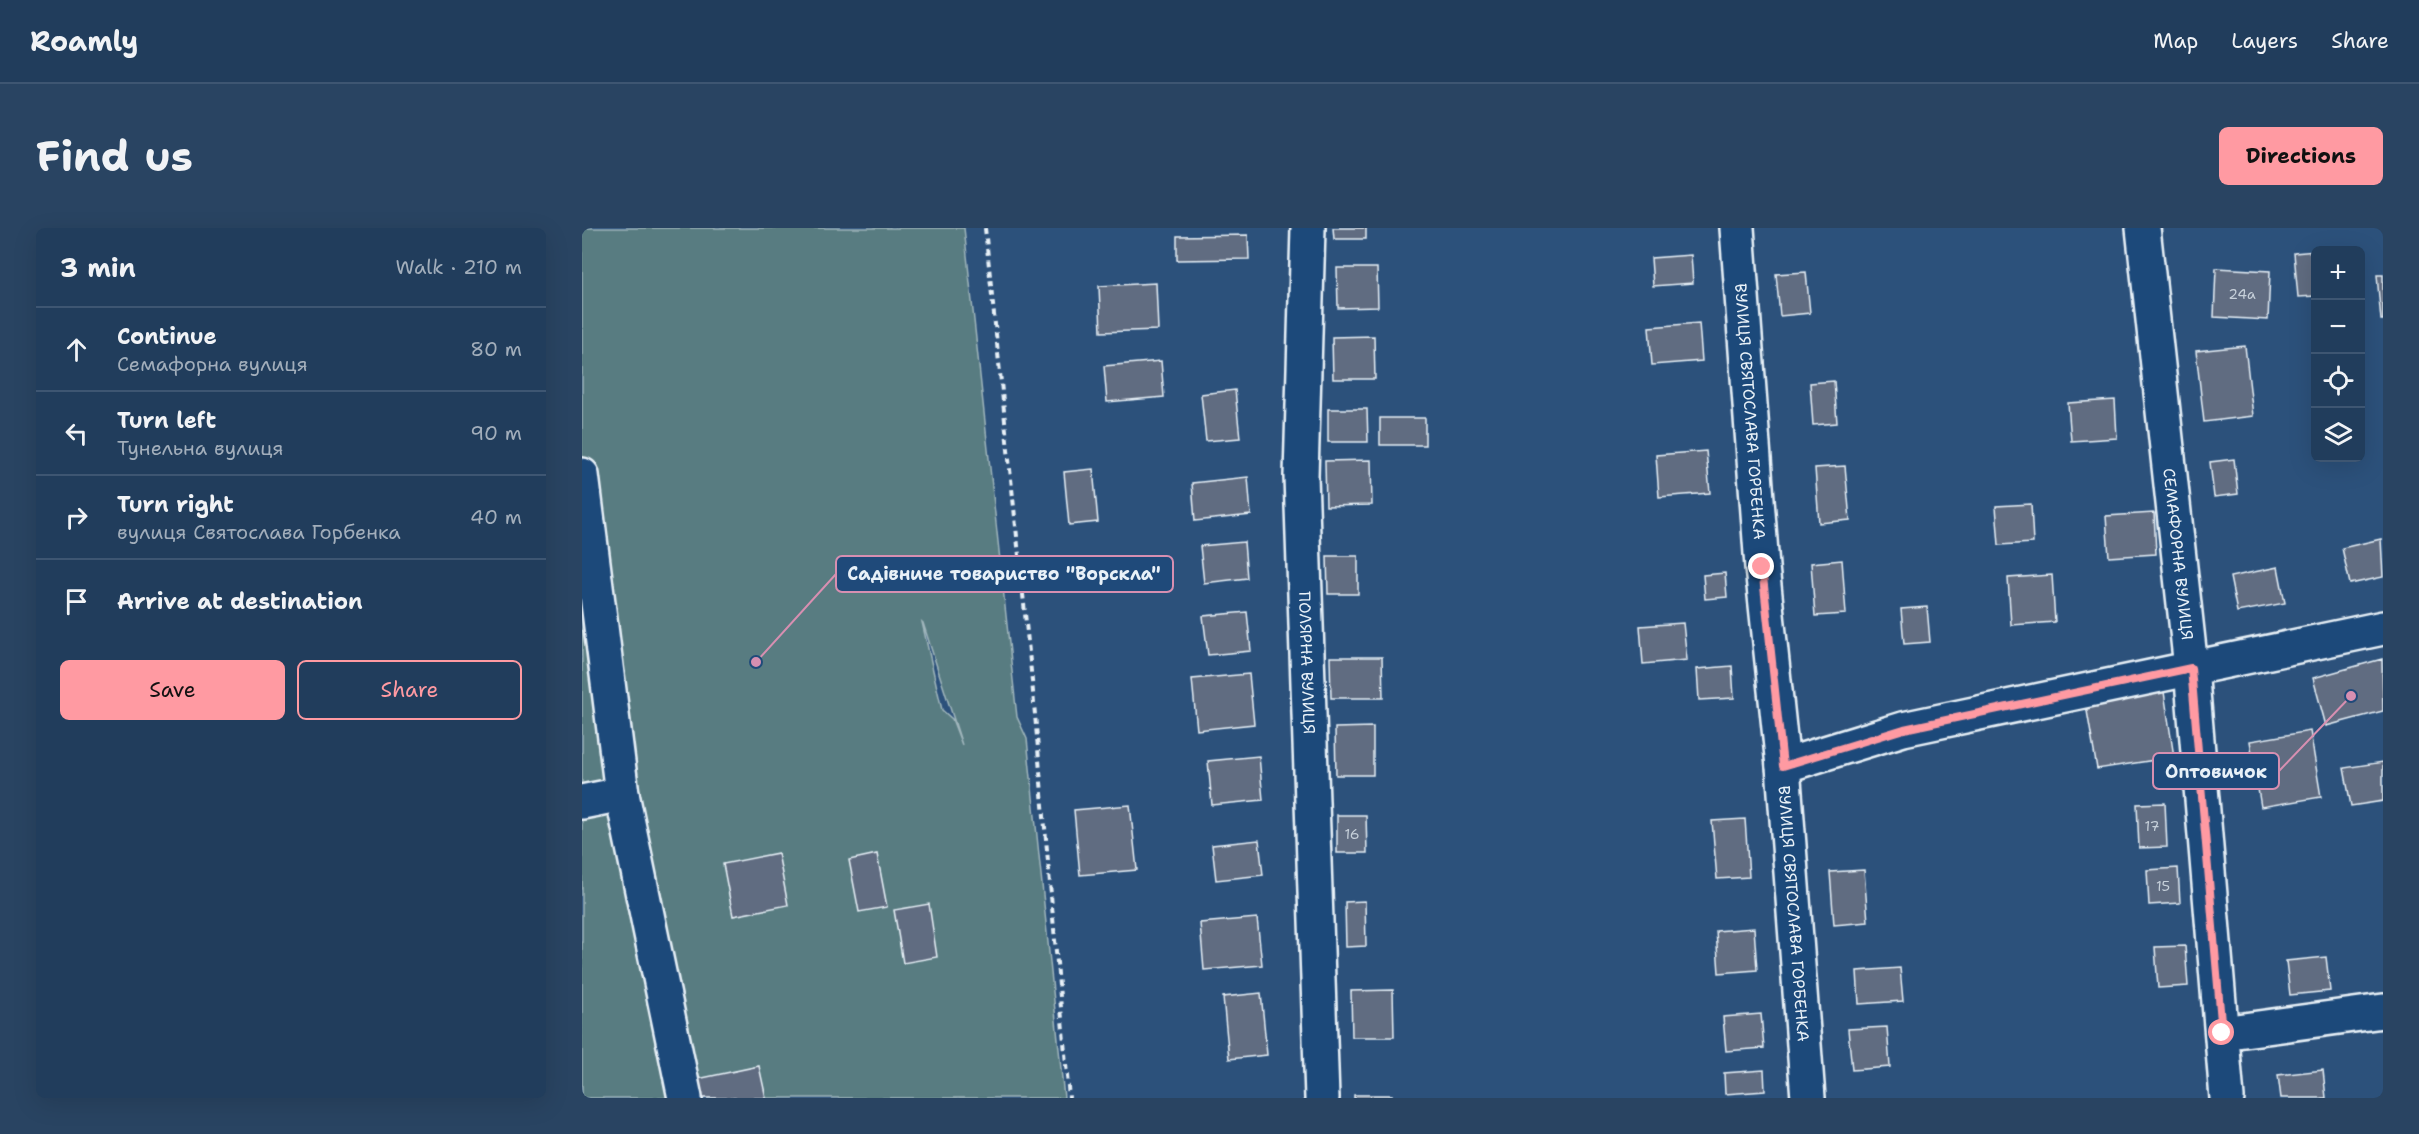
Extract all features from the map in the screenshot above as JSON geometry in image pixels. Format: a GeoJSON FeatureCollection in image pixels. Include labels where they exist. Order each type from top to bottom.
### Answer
{"type":"FeatureCollection","features":[{"type":"Feature","properties":{"kind":"street","name":"ПОЛЯРНА ВУЛИЦЯ"},"geometry":{"type":"LineString","coordinates":[[1308,228],[1301,476],[1322,1098]]}},
{"type":"Feature","properties":{"kind":"street","name":"ВУЛИЦЯ СВЯТОСЛАВА ГОРБЕНКА"},"geometry":{"type":"LineString","coordinates":[[1737,228],[1762,567],[1783,766],[1809,1098]]}},
{"type":"Feature","properties":{"kind":"street","name":"СЕМАФОРНА ВУЛИЦЯ"},"geometry":{"type":"LineString","coordinates":[[2144,228],[2191,668],[2227,1098]]}},
{"type":"Feature","properties":{"kind":"street"},"geometry":{"type":"LineString","coordinates":[[583,493],[622,794],[685,1098]]}},
{"type":"Feature","properties":{"kind":"street"},"geometry":{"type":"LineString","coordinates":[[1783,766],[1904,729],[2383,628]]}},
{"type":"Feature","properties":{"kind":"street"},"geometry":{"type":"LineString","coordinates":[[582,802],[622,794]]}},
{"type":"Feature","properties":{"kind":"street"},"geometry":{"type":"LineString","coordinates":[[2222,1033],[2383,1011]]}},
{"type":"Feature","properties":{"kind":"path"},"geometry":{"type":"LineString","coordinates":[[985,228],[1032,681],[1069,1098]]}},
{"type":"Feature","properties":{"kind":"green space"},"geometry":{"type":"Polygon","coordinates":[[[582,228],[964,228],[1017,717],[1027,739],[1064,1098],[582,1098],[582,228]],[[923,623],[942,710],[952,719],[962,745],[923,623]]]}},
{"type":"Feature","properties":{"kind":"building"},"geometry":{"type":"Polygon","coordinates":[[[1333,228],[1366,228],[1366,239],[1334,239],[1333,228]]]}},
{"type":"Feature","properties":{"kind":"building"},"geometry":{"type":"Polygon","coordinates":[[[1248,235],[1249,259],[1177,260],[1177,236],[1248,235]]]}},
{"type":"Feature","properties":{"kind":"building"},"geometry":{"type":"Polygon","coordinates":[[[2311,251],[2311,296],[2298,297],[2294,253],[2311,251]]]}},
{"type":"Feature","properties":{"kind":"building"},"geometry":{"type":"Polygon","coordinates":[[[1691,255],[1693,283],[1653,286],[1651,258],[1691,255]]]}},
{"type":"Feature","properties":{"kind":"building"},"geometry":{"type":"Polygon","coordinates":[[[1337,268],[1377,268],[1378,307],[1338,308],[1337,268]]]}},
{"type":"Feature","properties":{"kind":"building"},"geometry":{"type":"Polygon","coordinates":[[[2216,268],[2270,271],[2268,320],[2214,317],[2216,268]]]}},
{"type":"Feature","properties":{"kind":"building"},"geometry":{"type":"Polygon","coordinates":[[[1806,272],[1810,313],[1780,316],[1776,274],[1806,272]]]}},
{"type":"Feature","properties":{"kind":"building"},"geometry":{"type":"Polygon","coordinates":[[[2377,275],[2383,275],[2383,320],[2381,320],[2377,275]]]}},
{"type":"Feature","properties":{"kind":"building"},"geometry":{"type":"Polygon","coordinates":[[[1156,283],[1158,330],[1101,332],[1099,286],[1156,283]]]}},
{"type":"Feature","properties":{"kind":"building"},"geometry":{"type":"Polygon","coordinates":[[[1699,323],[1702,361],[1652,365],[1649,327],[1699,323]]]}},
{"type":"Feature","properties":{"kind":"building"},"geometry":{"type":"Polygon","coordinates":[[[1374,336],[1375,379],[1333,379],[1332,337],[1374,336]]]}},
{"type":"Feature","properties":{"kind":"building"},"geometry":{"type":"Polygon","coordinates":[[[2245,346],[2253,416],[2204,422],[2196,351],[2245,346]]]}},
{"type":"Feature","properties":{"kind":"building"},"geometry":{"type":"Polygon","coordinates":[[[1161,361],[1164,397],[1107,402],[1104,366],[1161,361]]]}},
{"type":"Feature","properties":{"kind":"building"},"geometry":{"type":"Polygon","coordinates":[[[1834,381],[1837,423],[1813,425],[1810,383],[1834,381]]]}},
{"type":"Feature","properties":{"kind":"building"},"geometry":{"type":"Polygon","coordinates":[[[1235,390],[1240,438],[1206,441],[1201,394],[1235,390]]]}},
{"type":"Feature","properties":{"kind":"building"},"geometry":{"type":"Polygon","coordinates":[[[2115,400],[2117,438],[2071,441],[2068,403],[2115,400]]]}},
{"type":"Feature","properties":{"kind":"building"},"geometry":{"type":"Polygon","coordinates":[[[1328,409],[1367,409],[1368,442],[1328,442],[1328,409]]]}},
{"type":"Feature","properties":{"kind":"building"},"geometry":{"type":"Polygon","coordinates":[[[1380,418],[1425,418],[1425,445],[1380,445],[1380,418]]]}},
{"type":"Feature","properties":{"kind":"building"},"geometry":{"type":"Polygon","coordinates":[[[1706,451],[1710,493],[1659,497],[1656,455],[1706,451]]]}},
{"type":"Feature","properties":{"kind":"building"},"geometry":{"type":"Polygon","coordinates":[[[2234,459],[2238,494],[2214,497],[2210,462],[2234,459]]]}},
{"type":"Feature","properties":{"kind":"building"},"geometry":{"type":"Polygon","coordinates":[[[1371,460],[1372,505],[1326,506],[1325,461],[1371,460]]]}},
{"type":"Feature","properties":{"kind":"building"},"geometry":{"type":"Polygon","coordinates":[[[1845,466],[1850,520],[1819,523],[1815,468],[1845,466]]]}},
{"type":"Feature","properties":{"kind":"building"},"geometry":{"type":"Polygon","coordinates":[[[1093,469],[1098,522],[1069,525],[1064,472],[1093,469]]]}},
{"type":"Feature","properties":{"kind":"building"},"geometry":{"type":"Polygon","coordinates":[[[1248,477],[1251,515],[1195,521],[1192,483],[1248,477]]]}},
{"type":"Feature","properties":{"kind":"building"},"geometry":{"type":"Polygon","coordinates":[[[2031,504],[2033,543],[1999,545],[1996,506],[2031,504]]]}},
{"type":"Feature","properties":{"kind":"building"},"geometry":{"type":"Polygon","coordinates":[[[2154,513],[2156,554],[2109,557],[2106,516],[2154,513]]]}},
{"type":"Feature","properties":{"kind":"building"},"geometry":{"type":"Polygon","coordinates":[[[2381,539],[2383,577],[2350,584],[2342,548],[2381,539]]]}},
{"type":"Feature","properties":{"kind":"building"},"geometry":{"type":"Polygon","coordinates":[[[1244,542],[1247,578],[1204,583],[1200,546],[1244,542]]]}},
{"type":"Feature","properties":{"kind":"building"},"geometry":{"type":"Polygon","coordinates":[[[1327,556],[1358,556],[1358,594],[1328,594],[1327,556]]]}},
{"type":"Feature","properties":{"kind":"building"},"geometry":{"type":"Polygon","coordinates":[[[1842,560],[1846,614],[1815,616],[1811,563],[1842,560]]]}},
{"type":"Feature","properties":{"kind":"building"},"geometry":{"type":"Polygon","coordinates":[[[2278,567],[2285,603],[2237,612],[2230,577],[2278,567]]]}},
{"type":"Feature","properties":{"kind":"building"},"geometry":{"type":"Polygon","coordinates":[[[1725,573],[1727,597],[1705,599],[1703,575],[1725,573]]]}},
{"type":"Feature","properties":{"kind":"building"},"geometry":{"type":"Polygon","coordinates":[[[2052,575],[2055,622],[2011,625],[2008,578],[2052,575]]]}},
{"type":"Feature","properties":{"kind":"building"},"geometry":{"type":"Polygon","coordinates":[[[1927,607],[1930,642],[1904,644],[1901,609],[1927,607]]]}},
{"type":"Feature","properties":{"kind":"building"},"geometry":{"type":"Polygon","coordinates":[[[1247,612],[1251,651],[1208,655],[1203,616],[1247,612]]]}},
{"type":"Feature","properties":{"kind":"building"},"geometry":{"type":"Polygon","coordinates":[[[1683,623],[1687,660],[1643,664],[1640,626],[1683,623]]]}},
{"type":"Feature","properties":{"kind":"building"},"geometry":{"type":"Polygon","coordinates":[[[1330,657],[1382,657],[1383,698],[1331,698],[1330,657]]]}},
{"type":"Feature","properties":{"kind":"building"},"geometry":{"type":"Polygon","coordinates":[[[2382,659],[2383,711],[2326,726],[2313,678],[2382,659]]]}},
{"type":"Feature","properties":{"kind":"building"},"geometry":{"type":"Polygon","coordinates":[[[1732,666],[1734,698],[1699,700],[1697,669],[1732,666]]]}},
{"type":"Feature","properties":{"kind":"building"},"geometry":{"type":"Polygon","coordinates":[[[1249,674],[1254,724],[1197,730],[1192,679],[1249,674]]]}},
{"type":"Feature","properties":{"kind":"building"},"geometry":{"type":"Polygon","coordinates":[[[2164,692],[2174,757],[2097,769],[2086,705],[2164,692]]]}},
{"type":"Feature","properties":{"kind":"building"},"geometry":{"type":"Polygon","coordinates":[[[1373,727],[1373,775],[1336,775],[1335,728],[1373,727]]]}},
{"type":"Feature","properties":{"kind":"building"},"geometry":{"type":"Polygon","coordinates":[[[2310,731],[2321,797],[2261,807],[2250,741],[2310,731]]]}},
{"type":"Feature","properties":{"kind":"building"},"geometry":{"type":"Polygon","coordinates":[[[1259,756],[1263,800],[1212,805],[1208,761],[1259,756]]]}},
{"type":"Feature","properties":{"kind":"building"},"geometry":{"type":"Polygon","coordinates":[[[2383,762],[2383,801],[2351,806],[2344,768],[2383,762]]]}},
{"type":"Feature","properties":{"kind":"building"},"geometry":{"type":"Polygon","coordinates":[[[2165,803],[2167,847],[2139,848],[2137,804],[2165,803]]]}},
{"type":"Feature","properties":{"kind":"building"},"geometry":{"type":"Polygon","coordinates":[[[1130,805],[1137,870],[1080,875],[1074,810],[1130,805]]]}},
{"type":"Feature","properties":{"kind":"building"},"geometry":{"type":"Polygon","coordinates":[[[1337,815],[1366,815],[1367,853],[1337,853],[1337,815]]]}},
{"type":"Feature","properties":{"kind":"building"},"geometry":{"type":"Polygon","coordinates":[[[1745,819],[1749,877],[1717,879],[1712,821],[1745,819]]]}},
{"type":"Feature","properties":{"kind":"building"},"geometry":{"type":"Polygon","coordinates":[[[1259,840],[1263,875],[1216,880],[1212,845],[1259,840]]]}},
{"type":"Feature","properties":{"kind":"building"},"geometry":{"type":"Polygon","coordinates":[[[778,853],[788,905],[733,916],[723,864],[778,853]]]}},
{"type":"Feature","properties":{"kind":"building"},"geometry":{"type":"Polygon","coordinates":[[[877,854],[887,907],[859,912],[849,860],[877,854]]]}},
{"type":"Feature","properties":{"kind":"building"},"geometry":{"type":"Polygon","coordinates":[[[2178,868],[2180,903],[2149,905],[2147,870],[2178,868]]]}},
{"type":"Feature","properties":{"kind":"building"},"geometry":{"type":"Polygon","coordinates":[[[1864,870],[1868,922],[1834,925],[1830,872],[1864,870]]]}},
{"type":"Feature","properties":{"kind":"building"},"geometry":{"type":"Polygon","coordinates":[[[1365,901],[1366,946],[1346,947],[1345,902],[1365,901]]]}},
{"type":"Feature","properties":{"kind":"building"},"geometry":{"type":"Polygon","coordinates":[[[929,904],[937,957],[903,963],[894,910],[929,904]]]}},
{"type":"Feature","properties":{"kind":"building"},"geometry":{"type":"Polygon","coordinates":[[[1257,918],[1262,965],[1204,970],[1200,923],[1257,918]]]}},
{"type":"Feature","properties":{"kind":"building"},"geometry":{"type":"Polygon","coordinates":[[[1754,928],[1757,970],[1719,973],[1716,931],[1754,928]]]}},
{"type":"Feature","properties":{"kind":"building"},"geometry":{"type":"Polygon","coordinates":[[[2185,946],[2188,986],[2158,988],[2155,947],[2185,946]]]}},
{"type":"Feature","properties":{"kind":"building"},"geometry":{"type":"Polygon","coordinates":[[[2326,957],[2330,991],[2290,995],[2286,961],[2326,957]]]}},
{"type":"Feature","properties":{"kind":"building"},"geometry":{"type":"Polygon","coordinates":[[[1900,968],[1903,1001],[1859,1004],[1857,971],[1900,968]]]}},
{"type":"Feature","properties":{"kind":"building"},"geometry":{"type":"Polygon","coordinates":[[[1393,990],[1394,1037],[1352,1037],[1351,991],[1393,990]]]}},
{"type":"Feature","properties":{"kind":"building"},"geometry":{"type":"Polygon","coordinates":[[[1261,993],[1267,1055],[1229,1059],[1223,997],[1261,993]]]}},
{"type":"Feature","properties":{"kind":"building"},"geometry":{"type":"Polygon","coordinates":[[[1761,1014],[1764,1048],[1726,1051],[1723,1017],[1761,1014]]]}},
{"type":"Feature","properties":{"kind":"building"},"geometry":{"type":"Polygon","coordinates":[[[1887,1027],[1890,1067],[1852,1070],[1848,1029],[1887,1027]]]}},
{"type":"Feature","properties":{"kind":"building"},"geometry":{"type":"Polygon","coordinates":[[[759,1066],[766,1098],[691,1098],[688,1081],[759,1066]]]}},
{"type":"Feature","properties":{"kind":"building"},"geometry":{"type":"Polygon","coordinates":[[[1764,1070],[1765,1091],[1725,1094],[1724,1073],[1764,1070]]]}},
{"type":"Feature","properties":{"kind":"building"},"geometry":{"type":"Polygon","coordinates":[[[2323,1070],[2326,1098],[2281,1098],[2278,1075],[2323,1070]]]}},
{"type":"Feature","properties":{"kind":"building"},"geometry":{"type":"Polygon","coordinates":[[[1354,1095],[1392,1095],[1392,1098],[1354,1098],[1354,1095]]]}},
{"type":"Feature","properties":{"kind":"place","name":"Садівниче товариство \"Ворскла\""},"geometry":{"type":"Point","coordinates":[756,662]}},
{"type":"Feature","properties":{"kind":"place","name":"Оптовичок"},"geometry":{"type":"Point","coordinates":[2351,696]}},
{"type":"Feature","properties":{"kind":"route"},"geometry":{"type":"LineString","coordinates":[[1762,567],[1783,766],[1904,729],[2191,668],[2222,1033]]}}]}
